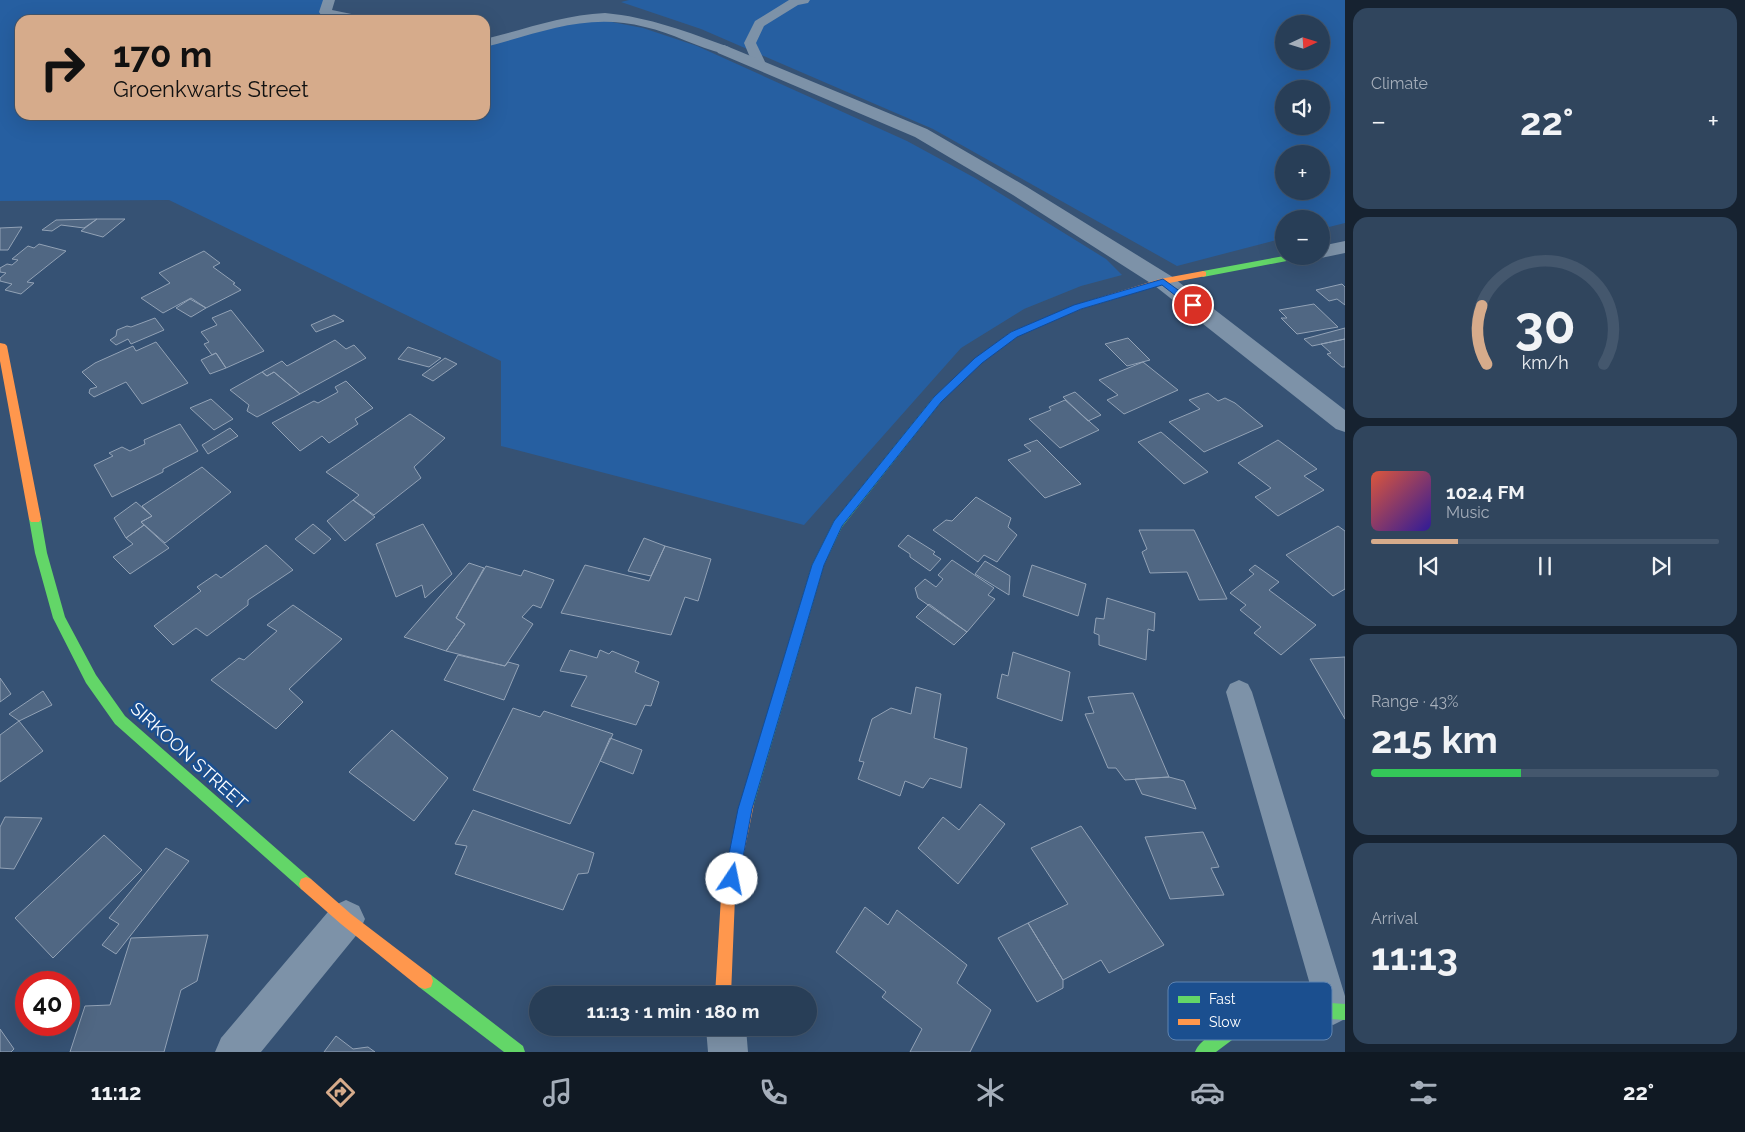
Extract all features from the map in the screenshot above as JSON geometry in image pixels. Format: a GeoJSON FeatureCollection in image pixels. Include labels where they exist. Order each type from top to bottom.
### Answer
{"type":"FeatureCollection","features":[{"type":"Feature","properties":{"kind":"street"},"geometry":{"type":"LineString","coordinates":[[724,50],[921,133],[1073,223],[1163,282],[1345,423]]}},
{"type":"Feature","properties":{"kind":"street"},"geometry":{"type":"LineString","coordinates":[[1330,250],[1345,247]]}},
{"type":"Feature","properties":{"kind":"street"},"geometry":{"type":"LineString","coordinates":[[723,986],[728,896],[745,809],[818,565],[838,524],[937,400],[978,361],[1014,334],[1068,311],[1163,282],[1275,260]]}},
{"type":"Feature","properties":{"kind":"street","name":"SIRKOON STREET"},"geometry":{"type":"LineString","coordinates":[[2,346],[41,553],[59,618],[91,679],[120,720],[346,919],[517,1052]]}},
{"type":"Feature","properties":{"kind":"street"},"geometry":{"type":"LineString","coordinates":[[235,1052],[346,919]]}},
{"type":"Feature","properties":{"kind":"street"},"geometry":{"type":"LineString","coordinates":[[727,1036],[728,1052]]}},
{"type":"Feature","properties":{"kind":"street"},"geometry":{"type":"LineString","coordinates":[[1203,1052],[1220,1040]]}},
{"type":"Feature","properties":{"kind":"lane"},"geometry":{"type":"LineString","coordinates":[[329,0],[325,12],[339,15]]}},
{"type":"Feature","properties":{"kind":"lane"},"geometry":{"type":"LineString","coordinates":[[759,64],[750,43],[759,24],[794,2],[804,0]]}},
{"type":"Feature","properties":{"kind":"lane"},"geometry":{"type":"LineString","coordinates":[[490,42],[561,21],[586,17],[609,17],[655,24],[724,50]]}},
{"type":"Feature","properties":{"kind":"lane"},"geometry":{"type":"LineString","coordinates":[[1239,692],[1330,982]]}},
{"type":"Feature","properties":{"kind":"lane"},"geometry":{"type":"LineString","coordinates":[[1332,988],[1339,1010]]}},
{"type":"Feature","properties":{"kind":"shaded area"},"geometry":{"type":"Polygon","coordinates":[[[0,0],[329,0],[325,12],[339,15],[15,15],[15,120],[490,120],[490,42],[586,17],[643,28],[697,46],[907,141],[975,178],[1106,259],[1122,275],[1081,286],[1024,309],[961,348],[804,525],[501,446],[501,361],[169,200],[0,201],[0,0]]]}},
{"type":"Feature","properties":{"kind":"shaded area"},"geometry":{"type":"Polygon","coordinates":[[[629,0],[1345,0],[1345,223],[1330,227],[1330,210],[1275,210],[1275,240],[1177,266],[933,129],[701,29],[621,2],[629,0]]]}},
{"type":"Feature","properties":{"kind":"building"},"geometry":{"type":"Polygon","coordinates":[[[97,219],[125,219],[103,237],[81,231],[97,219]]]}},
{"type":"Feature","properties":{"kind":"building"},"geometry":{"type":"Polygon","coordinates":[[[97,219],[84,228],[61,225],[52,231],[42,230],[56,220],[97,219]]]}},
{"type":"Feature","properties":{"kind":"building"},"geometry":{"type":"Polygon","coordinates":[[[22,227],[8,250],[0,250],[0,228],[22,227]]]}},
{"type":"Feature","properties":{"kind":"building"},"geometry":{"type":"Polygon","coordinates":[[[39,244],[66,251],[27,282],[34,283],[21,294],[5,290],[12,284],[0,281],[0,278],[6,273],[0,272],[0,268],[7,264],[12,265],[18,260],[12,259],[28,246],[34,248],[39,244]]]}},
{"type":"Feature","properties":{"kind":"building"},"geometry":{"type":"Polygon","coordinates":[[[204,251],[220,263],[213,267],[235,283],[233,284],[241,290],[206,308],[191,298],[163,313],[141,298],[170,283],[159,273],[204,251]]]}},
{"type":"Feature","properties":{"kind":"building"},"geometry":{"type":"Polygon","coordinates":[[[1342,284],[1345,287],[1345,305],[1337,299],[1329,301],[1316,290],[1342,284]]]}},
{"type":"Feature","properties":{"kind":"building"},"geometry":{"type":"Polygon","coordinates":[[[190,299],[206,308],[191,317],[176,308],[190,299]]]}},
{"type":"Feature","properties":{"kind":"building"},"geometry":{"type":"Polygon","coordinates":[[[1314,304],[1338,327],[1297,334],[1281,318],[1287,318],[1279,310],[1314,304]]]}},
{"type":"Feature","properties":{"kind":"building"},"geometry":{"type":"Polygon","coordinates":[[[231,310],[264,351],[226,368],[216,353],[212,355],[204,344],[209,342],[201,332],[217,325],[212,318],[231,310]]]}},
{"type":"Feature","properties":{"kind":"building"},"geometry":{"type":"Polygon","coordinates":[[[334,315],[344,321],[316,332],[311,325],[334,315]]]}},
{"type":"Feature","properties":{"kind":"building"},"geometry":{"type":"Polygon","coordinates":[[[155,318],[164,330],[131,344],[128,339],[116,345],[110,340],[116,336],[117,330],[155,318]]]}},
{"type":"Feature","properties":{"kind":"building"},"geometry":{"type":"Polygon","coordinates":[[[1345,328],[1345,339],[1312,346],[1304,339],[1345,328]]]}},
{"type":"Feature","properties":{"kind":"building"},"geometry":{"type":"Polygon","coordinates":[[[1128,338],[1150,360],[1127,366],[1105,344],[1128,338]]]}},
{"type":"Feature","properties":{"kind":"building"},"geometry":{"type":"Polygon","coordinates":[[[1345,339],[1345,367],[1342,367],[1327,354],[1331,353],[1321,344],[1345,339]]]}},
{"type":"Feature","properties":{"kind":"building"},"geometry":{"type":"Polygon","coordinates":[[[335,340],[346,349],[354,345],[366,358],[300,394],[274,372],[267,376],[262,372],[282,361],[287,366],[335,340]]]}},
{"type":"Feature","properties":{"kind":"building"},"geometry":{"type":"Polygon","coordinates":[[[156,342],[188,383],[142,404],[126,382],[94,397],[89,393],[90,389],[97,387],[82,372],[95,363],[133,346],[136,351],[156,342]]]}},
{"type":"Feature","properties":{"kind":"building"},"geometry":{"type":"Polygon","coordinates":[[[408,347],[441,358],[429,367],[398,359],[408,347]]]}},
{"type":"Feature","properties":{"kind":"building"},"geometry":{"type":"Polygon","coordinates":[[[216,353],[226,368],[210,374],[201,360],[216,353]]]}},
{"type":"Feature","properties":{"kind":"building"},"geometry":{"type":"Polygon","coordinates":[[[445,358],[457,364],[433,381],[422,375],[445,358]]]}},
{"type":"Feature","properties":{"kind":"building"},"geometry":{"type":"Polygon","coordinates":[[[1143,362],[1178,390],[1124,414],[1107,400],[1118,395],[1099,380],[1143,362]]]}},
{"type":"Feature","properties":{"kind":"building"},"geometry":{"type":"Polygon","coordinates":[[[262,372],[267,376],[274,372],[300,394],[257,417],[247,411],[249,405],[230,390],[262,372]]]}},
{"type":"Feature","properties":{"kind":"building"},"geometry":{"type":"Polygon","coordinates":[[[346,381],[373,408],[355,419],[358,424],[329,443],[322,436],[300,451],[272,423],[314,401],[318,403],[338,392],[335,387],[346,381]]]}},
{"type":"Feature","properties":{"kind":"building"},"geometry":{"type":"Polygon","coordinates":[[[1075,392],[1101,415],[1088,421],[1063,397],[1075,392]]]}},
{"type":"Feature","properties":{"kind":"building"},"geometry":{"type":"Polygon","coordinates":[[[1208,393],[1218,401],[1225,398],[1235,403],[1263,426],[1204,452],[1169,422],[1200,409],[1189,400],[1208,393]]]}},
{"type":"Feature","properties":{"kind":"building"},"geometry":{"type":"Polygon","coordinates":[[[211,399],[233,419],[214,430],[190,408],[211,399]]]}},
{"type":"Feature","properties":{"kind":"building"},"geometry":{"type":"Polygon","coordinates":[[[1065,400],[1099,430],[1060,448],[1029,419],[1051,410],[1049,407],[1065,400]]]}},
{"type":"Feature","properties":{"kind":"building"},"geometry":{"type":"Polygon","coordinates":[[[410,414],[445,438],[414,467],[421,478],[374,515],[353,500],[359,495],[326,472],[410,414]]]}},
{"type":"Feature","properties":{"kind":"building"},"geometry":{"type":"Polygon","coordinates":[[[180,424],[198,451],[163,469],[163,472],[112,497],[94,465],[113,456],[109,453],[122,447],[130,451],[145,444],[144,440],[180,424]]]}},
{"type":"Feature","properties":{"kind":"building"},"geometry":{"type":"Polygon","coordinates":[[[230,428],[238,436],[208,454],[202,445],[230,428]]]}},
{"type":"Feature","properties":{"kind":"building"},"geometry":{"type":"Polygon","coordinates":[[[1161,432],[1208,472],[1184,484],[1138,442],[1161,432]]]}},
{"type":"Feature","properties":{"kind":"building"},"geometry":{"type":"Polygon","coordinates":[[[1037,440],[1081,484],[1045,498],[1008,460],[1031,451],[1024,445],[1037,440]]]}},
{"type":"Feature","properties":{"kind":"building"},"geometry":{"type":"Polygon","coordinates":[[[1278,440],[1317,469],[1304,476],[1324,490],[1278,516],[1255,497],[1271,488],[1238,463],[1278,440]]]}},
{"type":"Feature","properties":{"kind":"building"},"geometry":{"type":"Polygon","coordinates":[[[202,467],[231,492],[165,543],[141,522],[152,516],[142,506],[202,467]]]}},
{"type":"Feature","properties":{"kind":"building"},"geometry":{"type":"Polygon","coordinates":[[[976,497],[1011,518],[1008,527],[1017,535],[997,562],[984,555],[978,562],[933,530],[946,520],[952,521],[976,497]]]}},
{"type":"Feature","properties":{"kind":"building"},"geometry":{"type":"Polygon","coordinates":[[[353,500],[375,517],[345,541],[327,521],[353,500]]]}},
{"type":"Feature","properties":{"kind":"building"},"geometry":{"type":"Polygon","coordinates":[[[136,502],[152,516],[141,522],[144,525],[126,538],[114,518],[136,502]]]}},
{"type":"Feature","properties":{"kind":"building"},"geometry":{"type":"Polygon","coordinates":[[[313,524],[331,539],[314,554],[295,539],[313,524]]]}},
{"type":"Feature","properties":{"kind":"building"},"geometry":{"type":"Polygon","coordinates":[[[423,524],[452,574],[425,598],[422,585],[396,597],[376,544],[423,524]]]}},
{"type":"Feature","properties":{"kind":"building"},"geometry":{"type":"Polygon","coordinates":[[[144,525],[169,548],[130,574],[113,557],[133,544],[126,538],[144,525]]]}},
{"type":"Feature","properties":{"kind":"building"},"geometry":{"type":"Polygon","coordinates":[[[1338,526],[1345,531],[1345,589],[1333,596],[1286,555],[1338,526]]]}},
{"type":"Feature","properties":{"kind":"building"},"geometry":{"type":"Polygon","coordinates":[[[1139,530],[1194,530],[1227,599],[1199,600],[1187,572],[1150,573],[1142,552],[1147,549],[1139,530]]]}},
{"type":"Feature","properties":{"kind":"building"},"geometry":{"type":"Polygon","coordinates":[[[908,535],[935,552],[933,554],[941,559],[930,571],[898,546],[908,535]]]}},
{"type":"Feature","properties":{"kind":"building"},"geometry":{"type":"Polygon","coordinates":[[[644,538],[665,546],[651,576],[628,571],[644,538]]]}},
{"type":"Feature","properties":{"kind":"building"},"geometry":{"type":"Polygon","coordinates":[[[266,545],[293,570],[248,600],[248,605],[207,636],[196,628],[173,645],[154,626],[201,591],[197,587],[216,574],[221,578],[266,545]]]}},
{"type":"Feature","properties":{"kind":"building"},"geometry":{"type":"Polygon","coordinates":[[[665,546],[711,559],[698,601],[685,597],[671,635],[561,613],[585,565],[649,581],[665,546]]]}},
{"type":"Feature","properties":{"kind":"building"},"geometry":{"type":"Polygon","coordinates":[[[952,560],[994,588],[988,595],[995,599],[967,632],[918,598],[915,588],[925,579],[936,587],[943,579],[938,575],[952,560]]]}},
{"type":"Feature","properties":{"kind":"building"},"geometry":{"type":"Polygon","coordinates":[[[985,561],[1010,576],[1009,595],[975,574],[985,561]]]}},
{"type":"Feature","properties":{"kind":"building"},"geometry":{"type":"Polygon","coordinates":[[[469,563],[484,568],[456,618],[465,624],[446,651],[404,637],[469,563]]]}},
{"type":"Feature","properties":{"kind":"building"},"geometry":{"type":"Polygon","coordinates":[[[1032,565],[1086,584],[1078,616],[1023,596],[1032,565]]]}},
{"type":"Feature","properties":{"kind":"building"},"geometry":{"type":"Polygon","coordinates":[[[1255,565],[1279,582],[1269,590],[1316,625],[1281,655],[1254,633],[1261,627],[1240,610],[1246,605],[1230,593],[1254,574],[1249,570],[1255,565]]]}},
{"type":"Feature","properties":{"kind":"building"},"geometry":{"type":"Polygon","coordinates":[[[486,566],[521,576],[524,570],[554,580],[541,608],[533,605],[522,617],[533,624],[505,666],[446,651],[465,624],[456,618],[486,566]]]}},
{"type":"Feature","properties":{"kind":"building"},"geometry":{"type":"Polygon","coordinates":[[[1107,598],[1155,613],[1154,631],[1148,629],[1146,660],[1099,645],[1099,635],[1094,633],[1096,618],[1104,619],[1107,598]]]}},
{"type":"Feature","properties":{"kind":"building"},"geometry":{"type":"Polygon","coordinates":[[[929,604],[967,632],[954,645],[916,617],[929,604]]]}},
{"type":"Feature","properties":{"kind":"building"},"geometry":{"type":"Polygon","coordinates":[[[293,605],[342,639],[289,689],[303,702],[276,729],[211,680],[239,658],[244,660],[277,631],[267,625],[293,605]]]}},
{"type":"Feature","properties":{"kind":"building"},"geometry":{"type":"Polygon","coordinates":[[[570,650],[597,658],[600,650],[609,654],[612,651],[639,662],[635,672],[659,682],[651,706],[645,705],[636,725],[571,706],[587,676],[560,671],[570,650]]]}},
{"type":"Feature","properties":{"kind":"building"},"geometry":{"type":"Polygon","coordinates":[[[1013,652],[1070,672],[1062,721],[997,698],[1002,674],[1008,676],[1013,652]]]}},
{"type":"Feature","properties":{"kind":"building"},"geometry":{"type":"Polygon","coordinates":[[[458,655],[505,666],[508,662],[519,665],[504,700],[444,680],[458,655]]]}},
{"type":"Feature","properties":{"kind":"building"},"geometry":{"type":"Polygon","coordinates":[[[1345,657],[1345,719],[1310,659],[1345,657]]]}},
{"type":"Feature","properties":{"kind":"building"},"geometry":{"type":"Polygon","coordinates":[[[0,678],[11,694],[0,702],[0,678]]]}},
{"type":"Feature","properties":{"kind":"building"},"geometry":{"type":"Polygon","coordinates":[[[916,687],[941,694],[934,738],[967,748],[961,788],[930,778],[923,788],[905,781],[900,796],[858,779],[864,762],[859,761],[872,719],[891,708],[911,714],[916,687]]]}},
{"type":"Feature","properties":{"kind":"building"},"geometry":{"type":"Polygon","coordinates":[[[43,691],[52,705],[19,721],[9,714],[43,691]]]}},
{"type":"Feature","properties":{"kind":"building"},"geometry":{"type":"Polygon","coordinates":[[[1133,693],[1169,777],[1125,780],[1116,768],[1108,768],[1085,714],[1094,713],[1088,697],[1133,693]]]}},
{"type":"Feature","properties":{"kind":"building"},"geometry":{"type":"Polygon","coordinates":[[[513,708],[540,717],[544,711],[613,734],[570,824],[473,790],[513,708]]]}},
{"type":"Feature","properties":{"kind":"building"},"geometry":{"type":"Polygon","coordinates":[[[19,721],[43,751],[0,782],[0,735],[19,721]]]}},
{"type":"Feature","properties":{"kind":"building"},"geometry":{"type":"Polygon","coordinates":[[[392,730],[448,778],[414,821],[349,772],[392,730]]]}},
{"type":"Feature","properties":{"kind":"building"},"geometry":{"type":"Polygon","coordinates":[[[610,738],[642,750],[633,774],[600,761],[610,738]]]}},
{"type":"Feature","properties":{"kind":"building"},"geometry":{"type":"Polygon","coordinates":[[[1169,777],[1184,781],[1196,809],[1142,794],[1135,779],[1169,777]]]}},
{"type":"Feature","properties":{"kind":"building"},"geometry":{"type":"Polygon","coordinates":[[[980,804],[1005,824],[958,884],[918,848],[943,817],[959,830],[980,804]]]}},
{"type":"Feature","properties":{"kind":"building"},"geometry":{"type":"Polygon","coordinates":[[[473,810],[594,853],[588,873],[578,874],[563,910],[455,874],[467,846],[455,844],[473,810]]]}},
{"type":"Feature","properties":{"kind":"building"},"geometry":{"type":"Polygon","coordinates":[[[5,817],[42,818],[14,869],[0,868],[0,827],[5,817]]]}},
{"type":"Feature","properties":{"kind":"building"},"geometry":{"type":"Polygon","coordinates":[[[1081,826],[1164,945],[1109,973],[1101,960],[1063,980],[1028,923],[1068,904],[1031,848],[1081,826]]]}},
{"type":"Feature","properties":{"kind":"building"},"geometry":{"type":"Polygon","coordinates":[[[1203,832],[1219,867],[1211,868],[1224,895],[1170,899],[1145,837],[1203,832]]]}},
{"type":"Feature","properties":{"kind":"building"},"geometry":{"type":"Polygon","coordinates":[[[104,835],[142,870],[53,958],[15,918],[104,835]]]}},
{"type":"Feature","properties":{"kind":"building"},"geometry":{"type":"Polygon","coordinates":[[[166,848],[189,861],[116,954],[102,945],[119,924],[109,918],[166,848]]]}},
{"type":"Feature","properties":{"kind":"building"},"geometry":{"type":"Polygon","coordinates":[[[865,907],[888,925],[897,910],[967,965],[957,983],[991,1010],[970,1052],[910,1052],[922,1029],[882,997],[886,992],[836,952],[865,907]]]}},
{"type":"Feature","properties":{"kind":"building"},"geometry":{"type":"Polygon","coordinates":[[[1028,923],[1063,980],[1063,988],[1037,1002],[998,938],[1028,923]]]}},
{"type":"Feature","properties":{"kind":"building"},"geometry":{"type":"Polygon","coordinates":[[[208,935],[197,981],[181,990],[164,1052],[70,1052],[75,1036],[80,1036],[80,1021],[85,1006],[110,1005],[131,938],[208,935]]]}},
{"type":"Feature","properties":{"kind":"building"},"geometry":{"type":"Polygon","coordinates":[[[0,1029],[14,1049],[11,1052],[0,1052],[0,1029]]]}},
{"type":"Feature","properties":{"kind":"building"},"geometry":{"type":"Polygon","coordinates":[[[336,1036],[353,1049],[368,1047],[375,1052],[324,1052],[336,1036]]]}},
{"type":"Feature","properties":{"kind":"traffic: fast"},"geometry":{"type":"LineString","coordinates":[[1203,274],[1275,260]]}},
{"type":"Feature","properties":{"kind":"traffic: fast"},"geometry":{"type":"LineString","coordinates":[[747,804],[818,565],[838,524],[937,400],[949,388]]}},
{"type":"Feature","properties":{"kind":"traffic: fast"},"geometry":{"type":"LineString","coordinates":[[35,519],[41,553],[59,618],[91,679],[120,720],[306,884]]}},
{"type":"Feature","properties":{"kind":"traffic: fast"},"geometry":{"type":"LineString","coordinates":[[425,981],[517,1052]]}},
{"type":"Feature","properties":{"kind":"traffic: fast"},"geometry":{"type":"LineString","coordinates":[[1332,1010],[1345,1012]]}},
{"type":"Feature","properties":{"kind":"traffic: fast"},"geometry":{"type":"LineString","coordinates":[[1203,1052],[1218,1040]]}},
{"type":"Feature","properties":{"kind":"traffic: slow"},"geometry":{"type":"LineString","coordinates":[[949,388],[978,361],[1014,334],[1078,307],[1163,281],[1203,274]]}},
{"type":"Feature","properties":{"kind":"traffic: slow"},"geometry":{"type":"LineString","coordinates":[[2,346],[35,519]]}},
{"type":"Feature","properties":{"kind":"traffic: slow"},"geometry":{"type":"LineString","coordinates":[[723,986],[728,897],[747,804]]}},
{"type":"Feature","properties":{"kind":"traffic: slow"},"geometry":{"type":"LineString","coordinates":[[306,884],[346,919],[425,981]]}},
{"type":"Feature","properties":{"kind":"route"},"geometry":{"type":"LineString","coordinates":[[732,879],[745,809],[818,565],[838,524],[937,400],[978,361],[1014,334],[1078,307],[1163,282],[1193,305]]}}]}
